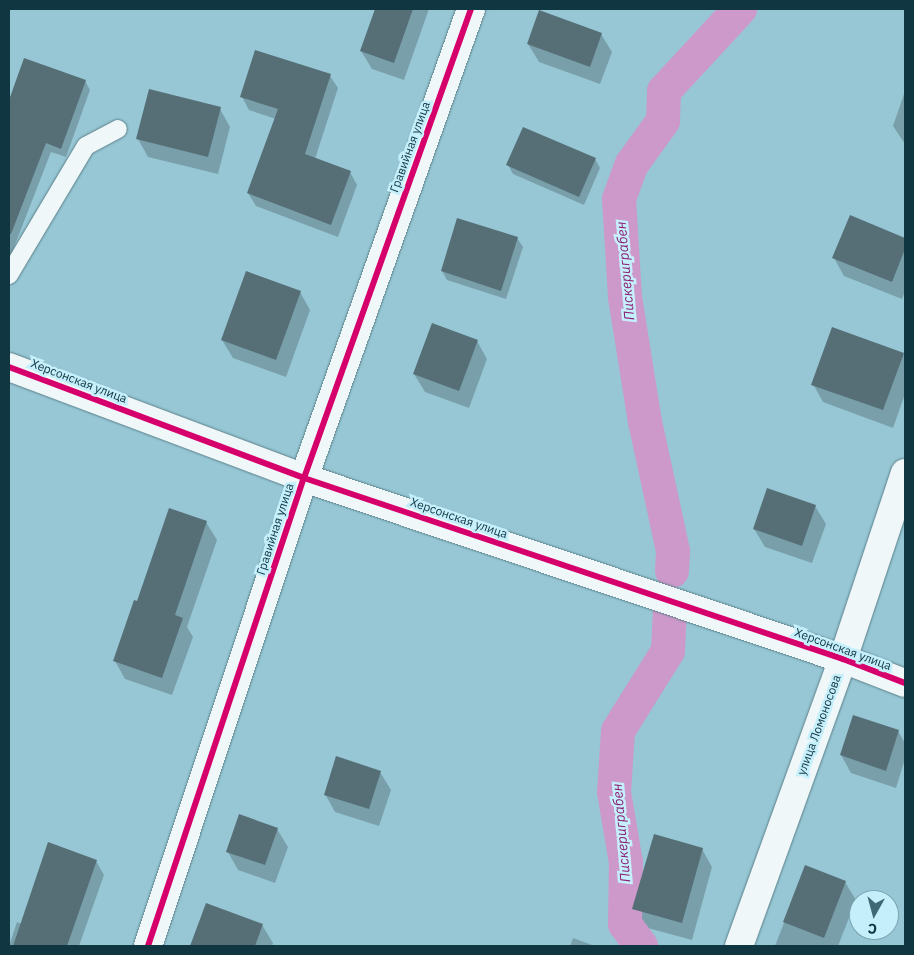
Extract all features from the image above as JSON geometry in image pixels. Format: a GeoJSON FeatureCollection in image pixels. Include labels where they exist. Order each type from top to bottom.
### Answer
{"type":"FeatureCollection","features":[{"type":"Feature","properties":{"kind":"street","name":"Гравийная улица"},"geometry":{"type":"LineString","coordinates":[[148,946],[304,478],[471,9]]}},
{"type":"Feature","properties":{"kind":"street","name":"Херсонская улица"},"geometry":{"type":"LineString","coordinates":[[9,367],[304,478],[843,659],[905,683]]}},
{"type":"Feature","properties":{"kind":"street","name":"улица Ломоносова"},"geometry":{"type":"LineString","coordinates":[[739,946],[843,659],[905,473]]}},
{"type":"Feature","properties":{"kind":"lane"},"geometry":{"type":"LineString","coordinates":[[9,275],[86,146],[118,129]]}},
{"type":"Feature","properties":{"kind":"building"},"geometry":{"type":"Polygon","coordinates":[[[375,9],[413,9],[394,63],[360,51],[375,9]]]}},
{"type":"Feature","properties":{"kind":"building"},"geometry":{"type":"Polygon","coordinates":[[[539,10],[602,33],[590,67],[527,44],[539,10]]]}},
{"type":"Feature","properties":{"kind":"building"},"geometry":{"type":"Polygon","coordinates":[[[255,50],[331,74],[305,154],[351,171],[331,225],[247,193],[278,109],[240,97],[255,50]]]}},
{"type":"Feature","properties":{"kind":"building"},"geometry":{"type":"Polygon","coordinates":[[[24,58],[86,80],[61,149],[46,143],[11,234],[9,234],[9,100],[24,58]]]}},
{"type":"Feature","properties":{"kind":"building"},"geometry":{"type":"Polygon","coordinates":[[[149,89],[221,107],[208,157],[136,139],[149,89]]]}},
{"type":"Feature","properties":{"kind":"building"},"geometry":{"type":"Polygon","coordinates":[[[523,127],[596,158],[579,197],[506,165],[523,127]]]}},
{"type":"Feature","properties":{"kind":"building"},"geometry":{"type":"Polygon","coordinates":[[[850,215],[905,238],[905,249],[892,282],[832,258],[850,215]]]}},
{"type":"Feature","properties":{"kind":"building"},"geometry":{"type":"Polygon","coordinates":[[[457,218],[518,237],[501,291],[441,271],[457,218]]]}},
{"type":"Feature","properties":{"kind":"building"},"geometry":{"type":"Polygon","coordinates":[[[246,271],[301,291],[276,360],[221,340],[246,271]]]}},
{"type":"Feature","properties":{"kind":"building"},"geometry":{"type":"Polygon","coordinates":[[[432,323],[478,340],[459,391],[413,374],[432,323]]]}},
{"type":"Feature","properties":{"kind":"building"},"geometry":{"type":"Polygon","coordinates":[[[832,327],[904,353],[883,410],[811,385],[832,327]]]}},
{"type":"Feature","properties":{"kind":"building"},"geometry":{"type":"Polygon","coordinates":[[[767,488],[816,505],[802,546],[753,529],[767,488]]]}},
{"type":"Feature","properties":{"kind":"building"},"geometry":{"type":"Polygon","coordinates":[[[169,508],[207,521],[175,615],[183,618],[162,678],[113,661],[134,600],[137,601],[169,508]]]}},
{"type":"Feature","properties":{"kind":"building"},"geometry":{"type":"Polygon","coordinates":[[[853,715],[899,730],[886,771],[840,755],[853,715]]]}},
{"type":"Feature","properties":{"kind":"building"},"geometry":{"type":"Polygon","coordinates":[[[336,756],[381,771],[369,809],[324,795],[336,756]]]}},
{"type":"Feature","properties":{"kind":"building"},"geometry":{"type":"Polygon","coordinates":[[[239,814],[278,828],[265,865],[226,852],[239,814]]]}},
{"type":"Feature","properties":{"kind":"building"},"geometry":{"type":"Polygon","coordinates":[[[654,834],[703,848],[682,923],[632,909],[654,834]]]}},
{"type":"Feature","properties":{"kind":"building"},"geometry":{"type":"Polygon","coordinates":[[[48,842],[97,860],[67,946],[13,946],[48,842]]]}},
{"type":"Feature","properties":{"kind":"building"},"geometry":{"type":"Polygon","coordinates":[[[805,865],[846,881],[824,938],[783,922],[805,865]]]}},
{"type":"Feature","properties":{"kind":"building"},"geometry":{"type":"Polygon","coordinates":[[[206,903],[263,924],[255,946],[190,946],[206,903]]]}},
{"type":"Feature","properties":{"kind":"waterway","name":"Пискериграбен"},"geometry":{"type":"LineString","coordinates":[[672,571],[673,551],[645,422],[625,297],[619,199],[632,164],[663,121],[664,91],[740,9]]}},
{"type":"Feature","properties":{"kind":"waterway","name":"Пискериграбен"},"geometry":{"type":"LineString","coordinates":[[641,946],[625,924],[626,863],[614,792],[618,731],[668,651],[670,609]]}},
{"type":"Feature","properties":{"kind":"cycle path"},"geometry":{"type":"LineString","coordinates":[[148,946],[304,478],[471,9]]}},
{"type":"Feature","properties":{"kind":"cycle path"},"geometry":{"type":"LineString","coordinates":[[9,367],[304,478],[843,659],[905,683]]}}]}
